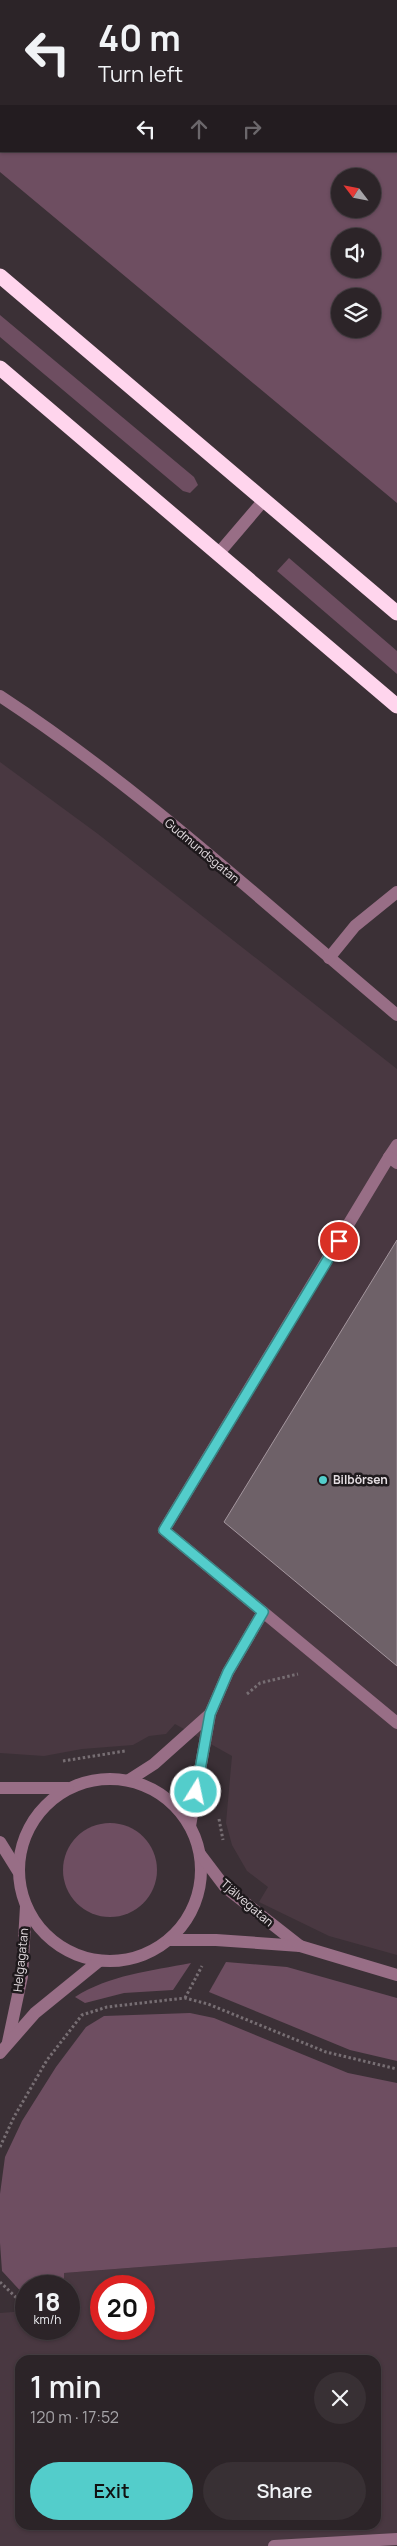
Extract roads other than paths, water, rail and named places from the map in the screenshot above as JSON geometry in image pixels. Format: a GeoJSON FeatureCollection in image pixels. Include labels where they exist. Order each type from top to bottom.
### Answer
{"type":"FeatureCollection","features":[{"type":"Feature","properties":{"kind":"highway"},"geometry":{"type":"LineString","coordinates":[[0,276],[397,613]]}},
{"type":"Feature","properties":{"kind":"highway"},"geometry":{"type":"LineString","coordinates":[[0,368],[397,706]]}},
{"type":"Feature","properties":{"kind":"street"},"geometry":{"type":"LineString","coordinates":[[218,554],[264,500]]}},
{"type":"Feature","properties":{"kind":"street","name":"Gudmundsgatan"},"geometry":{"type":"LineString","coordinates":[[2,701],[82,754],[162,818],[397,1015]]}},
{"type":"Feature","properties":{"kind":"street"},"geometry":{"type":"LineString","coordinates":[[329,958],[355,926],[397,892]]}},
{"type":"Feature","properties":{"kind":"street"},"geometry":{"type":"LineString","coordinates":[[397,1145],[393,1160],[164,1530],[397,1723]]}},
{"type":"Feature","properties":{"kind":"street"},"geometry":{"type":"LineString","coordinates":[[190,1826],[210,1714],[228,1672],[263,1612]]}},
{"type":"Feature","properties":{"kind":"street"},"geometry":{"type":"LineString","coordinates":[[129,1780],[159,1759],[210,1714]]}},
{"type":"Feature","properties":{"kind":"street"},"geometry":{"type":"LineString","coordinates":[[0,1788],[68,1788],[98,1779],[129,1780],[154,1789],[175,1805],[190,1826],[200,1854],[200,1886],[189,1916],[169,1940],[148,1953],[124,1960],[99,1961],[69,1952],[43,1933],[26,1906],[18,1871],[0,1842]]}},
{"type":"Feature","properties":{"kind":"street"},"geometry":{"type":"LineString","coordinates":[[18,1871],[24,1838],[41,1809],[68,1788]]}},
{"type":"Feature","properties":{"kind":"street","name":"Tjälvegatan"},"geometry":{"type":"LineString","coordinates":[[200,1854],[225,1887],[300,1946]]}},
{"type":"Feature","properties":{"kind":"street","name":"Helgagatan"},"geometry":{"type":"LineString","coordinates":[[8,2042],[22,1976],[26,1906]]}},
{"type":"Feature","properties":{"kind":"street","name":"Tjälvegatan"},"geometry":{"type":"LineString","coordinates":[[169,1940],[216,1940],[300,1946],[397,1975]]}},
{"type":"Feature","properties":{"kind":"street","name":"Helgagatan"},"geometry":{"type":"LineString","coordinates":[[0,2053],[35,2013],[99,1961]]}},
{"type":"Feature","properties":{"kind":"street"},"geometry":{"type":"LineString","coordinates":[[274,2546],[397,2539]]}},
{"type":"Feature","properties":{"kind":"place","name":"Bilbörsen"},"geometry":{"type":"Point","coordinates":[323,1480]}}]}
